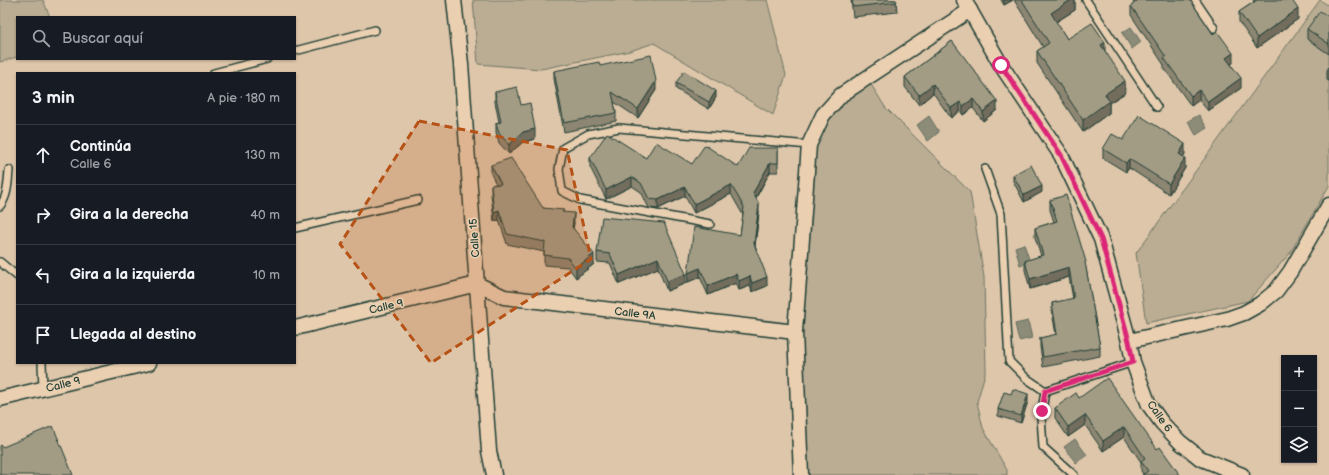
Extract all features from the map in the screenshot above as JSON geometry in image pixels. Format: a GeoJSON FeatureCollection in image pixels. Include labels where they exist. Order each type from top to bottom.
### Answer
{"type":"FeatureCollection","features":[{"type":"Feature","properties":{"kind":"street","name":"Calle 15"},"geometry":{"type":"LineString","coordinates":[[454,0],[489,451],[494,475]]}},
{"type":"Feature","properties":{"kind":"street"},"geometry":{"type":"LineString","coordinates":[[801,475],[795,332],[809,145],[823,115],[841,95],[967,5]]}},
{"type":"Feature","properties":{"kind":"street","name":"Calle 6"},"geometry":{"type":"LineString","coordinates":[[967,5],[1001,65],[1061,155],[1101,239],[1129,341],[1133,362],[1149,405],[1162,423],[1180,442],[1200,458],[1242,475]]}},
{"type":"Feature","properties":{"kind":"street"},"geometry":{"type":"LineString","coordinates":[[1129,341],[1227,319],[1244,313],[1260,304],[1276,291],[1290,272],[1329,205]]}},
{"type":"Feature","properties":{"kind":"street","name":"Calle 9"},"geometry":{"type":"LineString","coordinates":[[296,328],[477,284]]}},
{"type":"Feature","properties":{"kind":"street","name":"Calle 9A"},"geometry":{"type":"LineString","coordinates":[[477,284],[504,297],[795,332]]}},
{"type":"Feature","properties":{"kind":"street","name":"Calle 9"},"geometry":{"type":"LineString","coordinates":[[0,399],[144,364]]}},
{"type":"Feature","properties":{"kind":"lane"},"geometry":{"type":"LineString","coordinates":[[1086,0],[1157,107]]}},
{"type":"Feature","properties":{"kind":"lane"},"geometry":{"type":"LineString","coordinates":[[1195,0],[1214,28]]}},
{"type":"Feature","properties":{"kind":"lane"},"geometry":{"type":"LineString","coordinates":[[296,52],[375,30]]}},
{"type":"Feature","properties":{"kind":"lane"},"geometry":{"type":"LineString","coordinates":[[218,72],[263,60]]}},
{"type":"Feature","properties":{"kind":"lane"},"geometry":{"type":"LineString","coordinates":[[710,224],[580,200],[562,191],[559,169],[563,148],[588,134],[618,128],[809,145]]}},
{"type":"Feature","properties":{"kind":"lane"},"geometry":{"type":"LineString","coordinates":[[985,169],[1001,214],[1009,361],[1026,378],[1045,391]]}},
{"type":"Feature","properties":{"kind":"lane"},"geometry":{"type":"LineString","coordinates":[[0,206],[9,170]]}},
{"type":"Feature","properties":{"kind":"lane"},"geometry":{"type":"LineString","coordinates":[[296,228],[418,200]]}},
{"type":"Feature","properties":{"kind":"lane"},"geometry":{"type":"LineString","coordinates":[[0,262],[16,275]]}},
{"type":"Feature","properties":{"kind":"lane"},"geometry":{"type":"LineString","coordinates":[[1045,391],[1133,362]]}},
{"type":"Feature","properties":{"kind":"lane"},"geometry":{"type":"LineString","coordinates":[[42,364],[43,388]]}},
{"type":"Feature","properties":{"kind":"lane"},"geometry":{"type":"LineString","coordinates":[[1045,391],[1041,417],[1043,447],[1074,475]]}},
{"type":"Feature","properties":{"kind":"highlighted area"},"geometry":{"type":"Polygon","coordinates":[[[419,121],[567,150],[591,259],[431,363],[340,244],[419,121]]]}},
{"type":"Feature","properties":{"kind":"shaded area"},"geometry":{"type":"Polygon","coordinates":[[[0,0],[43,0],[50,16],[16,16],[16,57],[0,62],[0,0]]]}},
{"type":"Feature","properties":{"kind":"shaded area"},"geometry":{"type":"Polygon","coordinates":[[[473,0],[767,0],[786,75],[773,115],[654,43],[630,51],[541,69],[478,64],[473,0]]]}},
{"type":"Feature","properties":{"kind":"shaded area"},"geometry":{"type":"Polygon","coordinates":[[[1320,0],[1329,6],[1329,186],[1290,253],[1248,301],[1146,323],[1136,253],[1320,0]]]}},
{"type":"Feature","properties":{"kind":"shaded area"},"geometry":{"type":"Polygon","coordinates":[[[1131,27],[1141,42],[1132,49],[1122,33],[1131,27]]]}},
{"type":"Feature","properties":{"kind":"shaded area"},"geometry":{"type":"Polygon","coordinates":[[[867,78],[885,107],[970,192],[984,277],[986,370],[977,402],[983,428],[1007,470],[1007,475],[801,475],[795,332],[809,145],[823,115],[867,78]]]}},
{"type":"Feature","properties":{"kind":"shaded area"},"geometry":{"type":"Polygon","coordinates":[[[1199,115],[1207,128],[1196,135],[1188,121],[1199,115]]]}},
{"type":"Feature","properties":{"kind":"shaded area"},"geometry":{"type":"Polygon","coordinates":[[[929,116],[939,132],[928,141],[917,125],[929,116]]]}},
{"type":"Feature","properties":{"kind":"shaded area"},"geometry":{"type":"Polygon","coordinates":[[[1024,244],[1030,262],[1020,265],[1015,247],[1024,244]]]}},
{"type":"Feature","properties":{"kind":"shaded area"},"geometry":{"type":"Polygon","coordinates":[[[1028,321],[1032,338],[1019,341],[1015,324],[1028,321]]]}},
{"type":"Feature","properties":{"kind":"shaded area"},"geometry":{"type":"Polygon","coordinates":[[[1075,439],[1087,455],[1076,463],[1064,447],[1075,439]]]}},
{"type":"Feature","properties":{"kind":"building"},"geometry":{"type":"Polygon","coordinates":[[[852,0],[896,0],[897,2],[853,7],[852,0]]]}},
{"type":"Feature","properties":{"kind":"building"},"geometry":{"type":"Polygon","coordinates":[[[1022,0],[1071,0],[1051,13],[1067,39],[1092,23],[1105,42],[1101,45],[1125,81],[1105,94],[1109,101],[1083,120],[1037,51],[1049,43],[1022,0]]]}},
{"type":"Feature","properties":{"kind":"building"},"geometry":{"type":"Polygon","coordinates":[[[1138,0],[1190,0],[1213,34],[1217,31],[1233,53],[1226,58],[1241,78],[1208,102],[1199,90],[1191,96],[1164,58],[1166,57],[1131,6],[1138,0]]]}},
{"type":"Feature","properties":{"kind":"building"},"geometry":{"type":"Polygon","coordinates":[[[1257,0],[1292,0],[1298,9],[1257,38],[1239,12],[1257,0]]]}},
{"type":"Feature","properties":{"kind":"building"},"geometry":{"type":"Polygon","coordinates":[[[1320,11],[1329,17],[1329,44],[1307,29],[1320,11]]]}},
{"type":"Feature","properties":{"kind":"building"},"geometry":{"type":"Polygon","coordinates":[[[952,41],[997,101],[983,112],[973,99],[963,106],[960,102],[951,108],[933,84],[919,95],[905,77],[952,41]]]}},
{"type":"Feature","properties":{"kind":"building"},"geometry":{"type":"Polygon","coordinates":[[[651,55],[656,81],[638,109],[612,92],[616,113],[564,123],[554,71],[599,62],[600,66],[651,55]]]}},
{"type":"Feature","properties":{"kind":"building"},"geometry":{"type":"Polygon","coordinates":[[[684,71],[716,91],[709,102],[676,83],[684,71]]]}},
{"type":"Feature","properties":{"kind":"building"},"geometry":{"type":"Polygon","coordinates":[[[517,87],[521,105],[530,103],[535,129],[523,132],[509,145],[499,133],[496,123],[501,122],[495,92],[517,87]]]}},
{"type":"Feature","properties":{"kind":"building"},"geometry":{"type":"Polygon","coordinates":[[[1139,115],[1185,144],[1179,154],[1185,158],[1169,184],[1129,159],[1126,163],[1103,149],[1112,134],[1123,140],[1139,115]]]}},
{"type":"Feature","properties":{"kind":"building"},"geometry":{"type":"Polygon","coordinates":[[[607,133],[646,158],[656,142],[692,164],[705,145],[738,167],[749,148],[778,148],[778,163],[770,163],[753,193],[759,204],[754,244],[767,277],[752,283],[750,276],[739,281],[736,274],[708,286],[700,268],[688,273],[694,227],[740,235],[744,207],[731,185],[694,204],[685,187],[658,200],[649,199],[641,183],[632,177],[606,190],[590,158],[607,133]]]}},
{"type":"Feature","properties":{"kind":"building"},"geometry":{"type":"Polygon","coordinates":[[[511,158],[543,208],[564,210],[562,212],[574,213],[572,227],[594,254],[576,268],[568,258],[544,255],[545,242],[507,234],[499,210],[494,212],[491,185],[501,184],[491,165],[511,158]]]}},
{"type":"Feature","properties":{"kind":"building"},"geometry":{"type":"Polygon","coordinates":[[[1031,165],[1042,186],[1024,195],[1013,175],[1031,165]]]}},
{"type":"Feature","properties":{"kind":"building"},"geometry":{"type":"Polygon","coordinates":[[[1066,195],[1086,262],[1100,347],[1043,357],[1040,338],[1057,334],[1052,303],[1074,298],[1069,267],[1030,279],[1025,261],[1043,255],[1035,228],[1057,221],[1050,200],[1066,195]]]}},
{"type":"Feature","properties":{"kind":"building"},"geometry":{"type":"Polygon","coordinates":[[[602,217],[664,223],[686,274],[667,281],[658,258],[619,275],[610,254],[597,252],[602,217]]]}},
{"type":"Feature","properties":{"kind":"building"},"geometry":{"type":"Polygon","coordinates":[[[1107,378],[1157,449],[1160,447],[1180,475],[1142,475],[1148,471],[1141,461],[1145,458],[1124,427],[1103,441],[1085,415],[1068,427],[1055,408],[1076,393],[1079,398],[1107,378]]]}},
{"type":"Feature","properties":{"kind":"building"},"geometry":{"type":"Polygon","coordinates":[[[1013,389],[1028,394],[1021,416],[998,409],[1004,392],[1011,394],[1013,389]]]}},
{"type":"Feature","properties":{"kind":"building"},"geometry":{"type":"Polygon","coordinates":[[[53,426],[73,475],[0,475],[1,445],[3,447],[53,426]]]}},
{"type":"Feature","properties":{"kind":"route"},"geometry":{"type":"LineString","coordinates":[[1001,65],[1061,155],[1101,239],[1129,341],[1133,362],[1045,391],[1042,411]]}}]}
